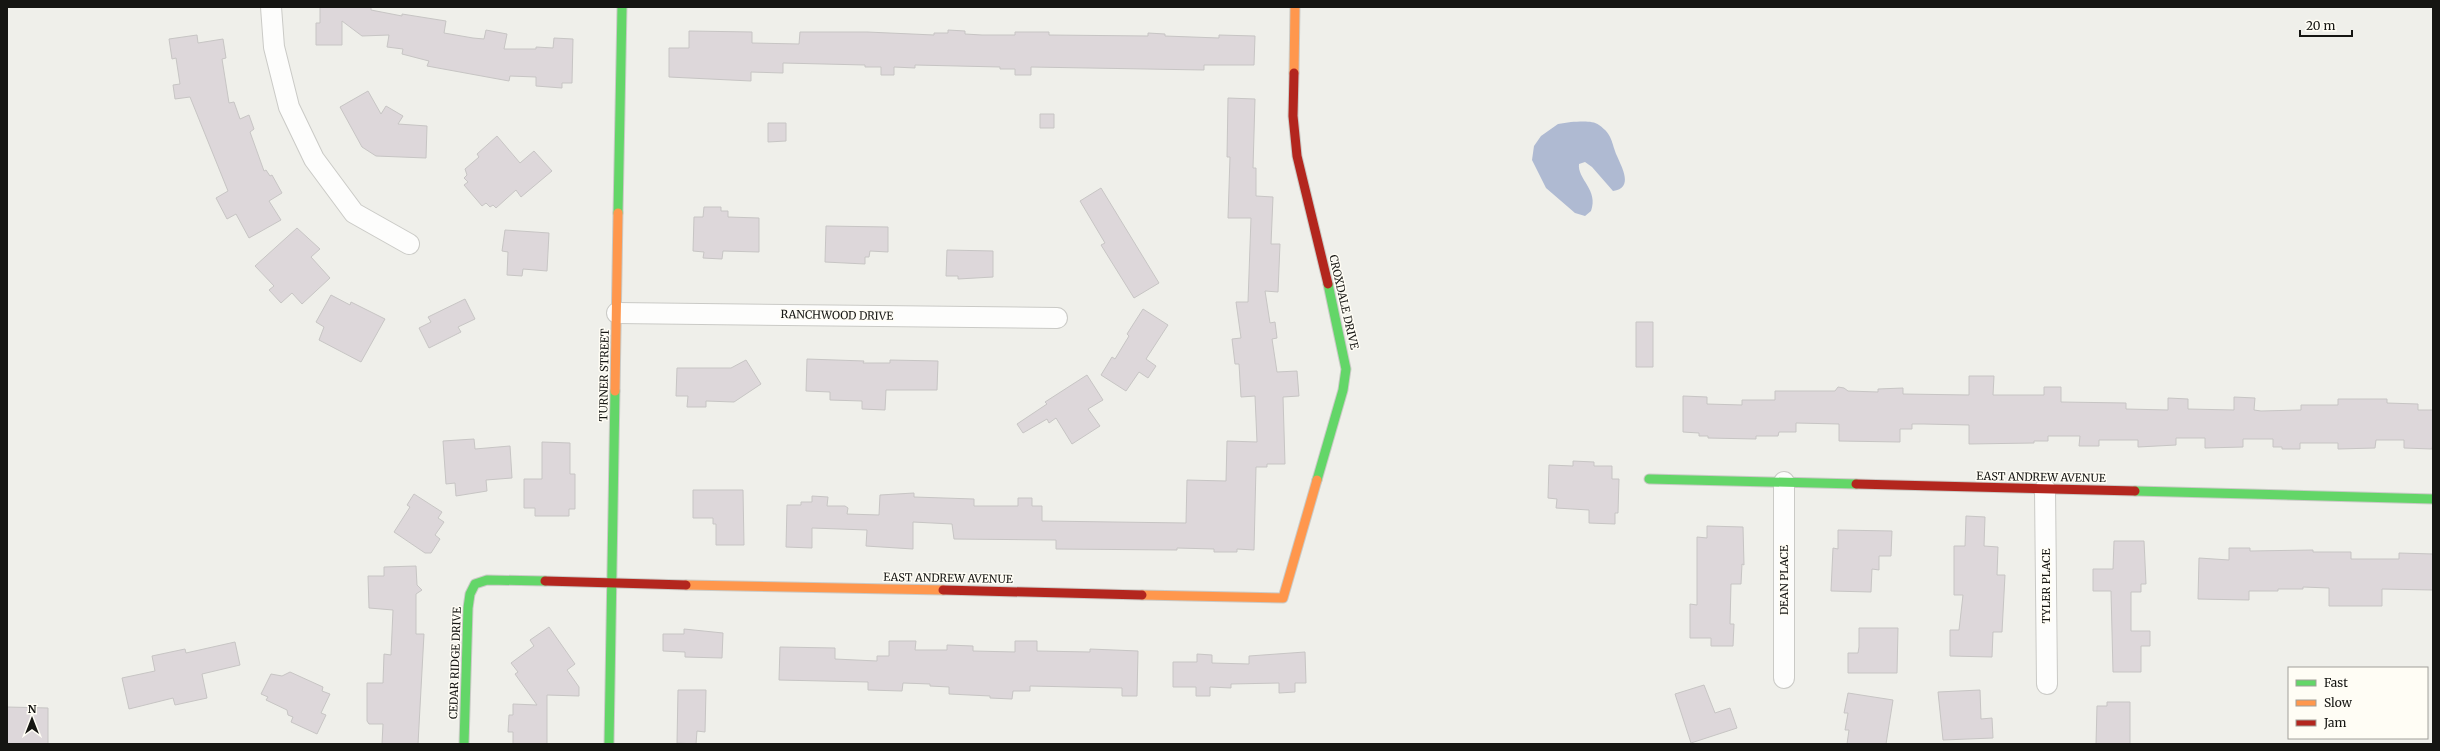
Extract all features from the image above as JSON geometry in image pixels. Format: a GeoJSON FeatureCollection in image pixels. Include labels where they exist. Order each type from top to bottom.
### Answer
{"type":"FeatureCollection","features":[{"type":"Feature","properties":{"kind":"street"},"geometry":{"type":"LineString","coordinates":[[271,7],[274,47],[289,107],[314,159],[354,213],[409,244]]}},
{"type":"Feature","properties":{"kind":"street","name":"TURNER STREET"},"geometry":{"type":"LineString","coordinates":[[608,744],[622,7]]}},
{"type":"Feature","properties":{"kind":"street","name":"CROXDALE DRIVE"},"geometry":{"type":"LineString","coordinates":[[1283,598],[1343,390],[1346,369],[1343,347],[1297,156],[1293,116],[1294,7]]}},
{"type":"Feature","properties":{"kind":"street","name":"RANCHWOOD DRIVE"},"geometry":{"type":"LineString","coordinates":[[617,312],[1057,318]]}},
{"type":"Feature","properties":{"kind":"street","name":"EAST ANDREW AVENUE"},"geometry":{"type":"LineString","coordinates":[[1649,479],[2433,499]]}},
{"type":"Feature","properties":{"kind":"street","name":"DEAN PLACE"},"geometry":{"type":"LineString","coordinates":[[1784,482],[1784,678]]}},
{"type":"Feature","properties":{"kind":"street","name":"TYLER PLACE"},"geometry":{"type":"LineString","coordinates":[[2045,489],[2047,684]]}},
{"type":"Feature","properties":{"kind":"street","name":"EAST ANDREW AVENUE"},"geometry":{"type":"LineString","coordinates":[[476,584],[486,580],[500,580],[1283,598]]}},
{"type":"Feature","properties":{"kind":"street","name":"CEDAR RIDGE DRIVE"},"geometry":{"type":"LineString","coordinates":[[464,744],[468,608],[470,594],[476,584]]}},
{"type":"Feature","properties":{"kind":"water"},"geometry":{"type":"Polygon","coordinates":[[[1571,122],[1593,122],[1607,132],[1625,177],[1623,186],[1613,191],[1592,167],[1585,162],[1579,164],[1581,175],[1590,191],[1593,204],[1591,211],[1585,216],[1575,213],[1546,188],[1532,160],[1534,146],[1541,136],[1558,124],[1571,122]]]}},
{"type":"Feature","properties":{"kind":"building"},"geometry":{"type":"Polygon","coordinates":[[[320,7],[371,7],[371,10],[402,16],[402,14],[446,21],[444,33],[473,38],[484,39],[486,30],[507,34],[504,49],[536,49],[536,47],[553,48],[554,38],[573,39],[572,83],[562,83],[562,88],[536,86],[536,77],[510,76],[509,81],[427,66],[429,61],[402,54],[403,49],[387,47],[389,35],[362,36],[342,21],[342,45],[316,45],[316,23],[320,23],[320,7]]]}},
{"type":"Feature","properties":{"kind":"building"},"geometry":{"type":"Polygon","coordinates":[[[948,30],[965,31],[965,34],[982,35],[1015,35],[1015,32],[1049,32],[1049,35],[1148,36],[1148,33],[1165,34],[1165,36],[1219,38],[1219,35],[1255,36],[1254,65],[1204,65],[1204,70],[1031,67],[1031,75],[1015,75],[1015,69],[1000,69],[1000,67],[915,65],[915,68],[894,67],[894,75],[881,75],[881,67],[865,67],[865,65],[783,63],[783,73],[751,72],[751,81],[669,77],[669,48],[689,48],[689,31],[752,32],[752,43],[799,44],[800,32],[867,32],[934,35],[934,33],[948,33],[948,30]]]}},
{"type":"Feature","properties":{"kind":"building"},"geometry":{"type":"Polygon","coordinates":[[[197,35],[198,43],[223,39],[226,58],[222,59],[229,103],[234,102],[240,119],[249,115],[254,129],[250,132],[264,171],[266,170],[270,176],[272,175],[282,193],[269,201],[281,220],[249,238],[236,214],[227,219],[216,198],[228,191],[190,97],[175,99],[173,85],[180,84],[176,58],[172,59],[169,39],[197,35]]]}},
{"type":"Feature","properties":{"kind":"building"},"geometry":{"type":"Polygon","coordinates":[[[368,91],[381,114],[386,106],[403,116],[398,124],[427,126],[426,158],[376,156],[362,147],[340,107],[368,91]]]}},
{"type":"Feature","properties":{"kind":"building"},"geometry":{"type":"Polygon","coordinates":[[[1228,98],[1255,99],[1253,168],[1256,168],[1256,196],[1273,197],[1271,244],[1280,244],[1278,292],[1265,291],[1270,323],[1275,322],[1277,338],[1272,339],[1277,372],[1297,371],[1299,396],[1283,397],[1285,464],[1267,464],[1267,467],[1256,467],[1254,550],[1237,549],[1237,552],[1214,552],[1214,549],[1177,548],[1177,550],[1056,549],[1056,540],[954,539],[952,524],[913,522],[913,549],[866,546],[867,530],[812,528],[812,548],[786,547],[787,505],[801,505],[801,502],[812,502],[812,496],[828,497],[827,506],[845,506],[848,508],[847,514],[879,515],[880,495],[914,493],[914,497],[974,499],[974,506],[1018,506],[1018,498],[1032,498],[1032,506],[1042,506],[1042,521],[1186,523],[1187,480],[1226,481],[1227,441],[1257,442],[1255,396],[1241,397],[1239,364],[1235,364],[1232,339],[1241,338],[1236,302],[1248,302],[1251,218],[1228,218],[1230,157],[1227,157],[1228,98]]]}},
{"type":"Feature","properties":{"kind":"building"},"geometry":{"type":"Polygon","coordinates":[[[1040,114],[1054,114],[1054,128],[1040,128],[1040,114]]]}},
{"type":"Feature","properties":{"kind":"building"},"geometry":{"type":"Polygon","coordinates":[[[768,123],[786,123],[786,141],[768,142],[768,123]]]}},
{"type":"Feature","properties":{"kind":"building"},"geometry":{"type":"Polygon","coordinates":[[[497,136],[520,163],[534,151],[552,171],[521,197],[516,190],[496,208],[493,205],[490,207],[486,203],[482,206],[464,185],[468,182],[464,178],[467,175],[465,169],[479,157],[477,154],[497,136]]]}},
{"type":"Feature","properties":{"kind":"building"},"geometry":{"type":"Polygon","coordinates":[[[1101,188],[1159,283],[1134,298],[1101,245],[1105,243],[1080,201],[1101,188]]]}},
{"type":"Feature","properties":{"kind":"building"},"geometry":{"type":"Polygon","coordinates":[[[704,207],[721,207],[721,211],[728,211],[728,217],[759,218],[759,252],[723,251],[722,259],[703,258],[704,252],[693,251],[694,217],[703,217],[704,207]]]}},
{"type":"Feature","properties":{"kind":"building"},"geometry":{"type":"Polygon","coordinates":[[[826,226],[888,227],[888,252],[870,251],[869,257],[865,257],[865,264],[825,262],[826,226]]]}},
{"type":"Feature","properties":{"kind":"building"},"geometry":{"type":"Polygon","coordinates":[[[297,228],[320,249],[311,257],[330,278],[302,304],[292,293],[281,303],[269,290],[274,286],[255,266],[297,228]]]}},
{"type":"Feature","properties":{"kind":"building"},"geometry":{"type":"Polygon","coordinates":[[[505,230],[549,233],[547,271],[523,269],[522,276],[507,275],[508,252],[502,251],[505,230]]]}},
{"type":"Feature","properties":{"kind":"building"},"geometry":{"type":"Polygon","coordinates":[[[947,250],[993,251],[993,277],[958,279],[958,276],[946,276],[947,250]]]}},
{"type":"Feature","properties":{"kind":"building"},"geometry":{"type":"Polygon","coordinates":[[[331,295],[350,305],[351,302],[385,319],[361,362],[319,340],[324,327],[316,322],[331,295]]]}},
{"type":"Feature","properties":{"kind":"building"},"geometry":{"type":"Polygon","coordinates":[[[465,299],[475,319],[458,327],[461,332],[429,348],[419,328],[431,322],[428,317],[465,299]]]}},
{"type":"Feature","properties":{"kind":"building"},"geometry":{"type":"Polygon","coordinates":[[[1143,309],[1168,325],[1146,359],[1156,366],[1148,378],[1139,372],[1126,391],[1101,375],[1112,357],[1115,359],[1129,336],[1127,334],[1143,309]]]}},
{"type":"Feature","properties":{"kind":"building"},"geometry":{"type":"Polygon","coordinates":[[[1636,322],[1653,322],[1653,367],[1636,367],[1636,322]]]}},
{"type":"Feature","properties":{"kind":"building"},"geometry":{"type":"Polygon","coordinates":[[[807,359],[864,361],[863,363],[890,363],[890,360],[938,361],[937,390],[886,390],[885,410],[862,409],[862,401],[830,400],[830,392],[806,391],[807,359]]]}},
{"type":"Feature","properties":{"kind":"building"},"geometry":{"type":"Polygon","coordinates":[[[746,360],[761,384],[734,402],[706,401],[706,407],[687,407],[688,396],[676,396],[677,368],[731,368],[746,360]]]}},
{"type":"Feature","properties":{"kind":"building"},"geometry":{"type":"Polygon","coordinates":[[[1087,375],[1103,400],[1088,409],[1100,426],[1072,444],[1056,418],[1049,423],[1047,419],[1023,433],[1017,424],[1047,404],[1045,402],[1087,375]]]}},
{"type":"Feature","properties":{"kind":"building"},"geometry":{"type":"Polygon","coordinates":[[[1969,376],[1994,376],[1993,395],[2044,395],[2044,387],[2061,387],[2061,402],[2126,403],[2126,409],[2168,410],[2168,398],[2188,399],[2188,409],[2234,410],[2234,397],[2255,398],[2254,410],[2261,411],[2301,410],[2301,405],[2338,405],[2338,399],[2387,399],[2387,403],[2418,404],[2418,410],[2433,410],[2433,443],[2432,449],[2404,448],[2404,440],[2376,440],[2375,448],[2338,449],[2338,443],[2300,443],[2300,449],[2282,449],[2282,447],[2273,447],[2273,439],[2243,439],[2243,447],[2205,448],[2205,438],[2176,438],[2176,445],[2138,447],[2138,440],[2099,440],[2099,446],[2079,446],[2080,436],[2048,436],[2048,441],[2034,441],[2034,443],[1969,444],[1969,425],[1924,424],[1912,424],[1912,429],[1900,429],[1900,442],[1839,441],[1839,424],[1796,423],[1796,432],[1779,432],[1778,436],[1756,436],[1756,439],[1708,438],[1708,436],[1699,436],[1699,433],[1683,432],[1683,396],[1707,397],[1707,404],[1742,405],[1742,400],[1775,400],[1775,391],[1835,391],[1838,387],[1844,388],[1848,391],[1878,392],[1878,389],[1903,388],[1903,394],[1969,395],[1969,376]]]}},
{"type":"Feature","properties":{"kind":"building"},"geometry":{"type":"Polygon","coordinates":[[[474,439],[475,449],[510,446],[512,478],[486,480],[487,491],[456,496],[455,483],[446,484],[443,441],[474,439]]]}},
{"type":"Feature","properties":{"kind":"building"},"geometry":{"type":"Polygon","coordinates":[[[542,442],[570,443],[570,474],[575,474],[575,509],[569,509],[569,516],[535,516],[535,508],[524,508],[524,479],[542,479],[542,442]]]}},
{"type":"Feature","properties":{"kind":"building"},"geometry":{"type":"Polygon","coordinates":[[[1573,461],[1594,462],[1594,466],[1612,466],[1612,479],[1619,479],[1618,513],[1615,513],[1615,524],[1589,523],[1589,510],[1556,508],[1557,499],[1548,498],[1549,465],[1573,466],[1573,461]]]}},
{"type":"Feature","properties":{"kind":"building"},"geometry":{"type":"Polygon","coordinates":[[[693,490],[743,490],[744,545],[716,545],[716,524],[713,524],[713,518],[693,518],[693,490]]]}},
{"type":"Feature","properties":{"kind":"building"},"geometry":{"type":"Polygon","coordinates":[[[414,494],[442,512],[438,518],[444,522],[435,535],[440,539],[431,553],[425,553],[394,532],[410,507],[407,505],[414,494]]]}},
{"type":"Feature","properties":{"kind":"building"},"geometry":{"type":"Polygon","coordinates":[[[1966,516],[1985,517],[1984,546],[1998,547],[1997,575],[2005,575],[2002,632],[1993,632],[1992,657],[1950,656],[1950,630],[1959,630],[1963,595],[1954,595],[1954,546],[1965,546],[1966,516]]]}},
{"type":"Feature","properties":{"kind":"building"},"geometry":{"type":"Polygon","coordinates":[[[1707,526],[1743,527],[1744,565],[1742,564],[1741,584],[1731,584],[1730,624],[1734,624],[1733,646],[1711,646],[1711,638],[1690,638],[1690,604],[1697,605],[1697,537],[1707,538],[1707,526]]]}},
{"type":"Feature","properties":{"kind":"building"},"geometry":{"type":"Polygon","coordinates":[[[1838,530],[1892,531],[1891,556],[1879,556],[1879,570],[1872,569],[1871,592],[1831,591],[1833,548],[1838,549],[1838,530]]]}},
{"type":"Feature","properties":{"kind":"building"},"geometry":{"type":"Polygon","coordinates":[[[2114,541],[2144,541],[2146,584],[2141,584],[2141,592],[2131,592],[2131,631],[2150,631],[2150,646],[2141,646],[2141,672],[2113,672],[2111,591],[2093,591],[2093,569],[2113,569],[2114,541]]]}},
{"type":"Feature","properties":{"kind":"building"},"geometry":{"type":"Polygon","coordinates":[[[2229,548],[2250,548],[2250,551],[2313,550],[2313,552],[2351,552],[2351,559],[2399,559],[2399,553],[2433,554],[2433,590],[2382,589],[2382,606],[2329,606],[2329,588],[2303,587],[2303,589],[2278,589],[2278,591],[2249,591],[2249,600],[2198,599],[2199,558],[2229,560],[2229,548]]]}},
{"type":"Feature","properties":{"kind":"building"},"geometry":{"type":"Polygon","coordinates":[[[416,566],[417,585],[422,590],[416,594],[416,634],[424,634],[418,744],[382,744],[383,724],[369,724],[367,721],[367,683],[383,683],[384,654],[391,655],[393,610],[369,608],[368,576],[384,576],[384,567],[416,566]]]}},
{"type":"Feature","properties":{"kind":"building"},"geometry":{"type":"Polygon","coordinates":[[[549,627],[575,664],[567,670],[579,687],[579,696],[547,695],[547,744],[513,744],[513,732],[508,732],[509,715],[513,715],[513,704],[537,705],[515,674],[518,672],[511,663],[534,646],[530,640],[549,627]]]}},
{"type":"Feature","properties":{"kind":"building"},"geometry":{"type":"Polygon","coordinates":[[[1859,628],[1898,628],[1897,673],[1848,673],[1848,653],[1858,653],[1859,628]]]}},
{"type":"Feature","properties":{"kind":"building"},"geometry":{"type":"Polygon","coordinates":[[[684,629],[723,633],[722,658],[685,657],[685,652],[663,651],[663,634],[684,634],[684,629]]]}},
{"type":"Feature","properties":{"kind":"building"},"geometry":{"type":"Polygon","coordinates":[[[889,641],[916,641],[915,650],[947,650],[947,645],[973,646],[973,651],[1015,652],[1015,641],[1037,641],[1037,651],[1090,652],[1090,649],[1138,651],[1137,696],[1122,696],[1122,688],[1030,686],[1030,691],[1013,691],[1012,699],[990,698],[990,696],[949,694],[949,687],[930,686],[930,684],[903,683],[902,691],[868,690],[868,682],[779,680],[780,647],[835,648],[835,659],[877,661],[877,656],[889,656],[889,641]]]}},
{"type":"Feature","properties":{"kind":"building"},"geometry":{"type":"Polygon","coordinates":[[[235,642],[240,665],[202,674],[207,698],[175,705],[173,698],[129,709],[122,678],[155,671],[152,656],[185,649],[186,653],[235,642]]]}},
{"type":"Feature","properties":{"kind":"building"},"geometry":{"type":"Polygon","coordinates":[[[1305,652],[1306,683],[1295,683],[1295,692],[1279,693],[1279,683],[1231,684],[1231,688],[1210,687],[1210,696],[1196,696],[1196,687],[1173,687],[1173,662],[1197,662],[1197,654],[1212,655],[1212,663],[1249,664],[1249,656],[1305,652]]]}},
{"type":"Feature","properties":{"kind":"building"},"geometry":{"type":"Polygon","coordinates":[[[290,672],[323,687],[322,691],[330,694],[321,713],[326,715],[317,734],[291,722],[293,717],[288,715],[287,710],[266,700],[268,697],[261,694],[271,674],[282,676],[290,672]]]}},
{"type":"Feature","properties":{"kind":"building"},"geometry":{"type":"Polygon","coordinates":[[[1704,685],[1715,713],[1730,708],[1737,728],[1691,743],[1675,694],[1704,685]]]}},
{"type":"Feature","properties":{"kind":"building"},"geometry":{"type":"Polygon","coordinates":[[[678,690],[706,690],[705,732],[697,731],[696,744],[677,743],[678,690]]]}},
{"type":"Feature","properties":{"kind":"building"},"geometry":{"type":"Polygon","coordinates":[[[1980,690],[1981,719],[1992,718],[1993,738],[1943,740],[1938,692],[1980,690]]]}},
{"type":"Feature","properties":{"kind":"building"},"geometry":{"type":"Polygon","coordinates":[[[1848,693],[1893,700],[1886,744],[1847,744],[1849,730],[1845,730],[1848,713],[1844,713],[1848,693]]]}},
{"type":"Feature","properties":{"kind":"building"},"geometry":{"type":"Polygon","coordinates":[[[2107,702],[2130,702],[2130,744],[2096,744],[2097,706],[2107,706],[2107,702]]]}},
{"type":"Feature","properties":{"kind":"building"},"geometry":{"type":"Polygon","coordinates":[[[7,707],[48,708],[48,744],[7,744],[7,707]]]}},
{"type":"Feature","properties":{"kind":"traffic: fast"},"geometry":{"type":"LineString","coordinates":[[618,213],[622,7]]}},
{"type":"Feature","properties":{"kind":"traffic: fast"},"geometry":{"type":"LineString","coordinates":[[1317,480],[1343,390],[1346,369],[1328,284]]}},
{"type":"Feature","properties":{"kind":"traffic: fast"},"geometry":{"type":"LineString","coordinates":[[609,744],[615,391]]}},
{"type":"Feature","properties":{"kind":"traffic: fast"},"geometry":{"type":"LineString","coordinates":[[1649,479],[1856,484]]}},
{"type":"Feature","properties":{"kind":"traffic: fast"},"geometry":{"type":"LineString","coordinates":[[2135,491],[2433,499]]}},
{"type":"Feature","properties":{"kind":"traffic: fast"},"geometry":{"type":"LineString","coordinates":[[464,744],[468,608],[470,594],[475,584],[487,580],[545,581]]}},
{"type":"Feature","properties":{"kind":"traffic: slow"},"geometry":{"type":"LineString","coordinates":[[1294,73],[1295,7]]}},
{"type":"Feature","properties":{"kind":"traffic: slow"},"geometry":{"type":"LineString","coordinates":[[615,391],[618,213]]}},
{"type":"Feature","properties":{"kind":"traffic: slow"},"geometry":{"type":"LineString","coordinates":[[1142,595],[1283,598],[1317,480]]}},
{"type":"Feature","properties":{"kind":"traffic: slow"},"geometry":{"type":"LineString","coordinates":[[686,585],[943,590]]}},
{"type":"Feature","properties":{"kind":"traffic: jam"},"geometry":{"type":"LineString","coordinates":[[1294,73],[1293,116],[1297,156],[1328,284]]}},
{"type":"Feature","properties":{"kind":"traffic: jam"},"geometry":{"type":"LineString","coordinates":[[1856,484],[2135,491]]}},
{"type":"Feature","properties":{"kind":"traffic: jam"},"geometry":{"type":"LineString","coordinates":[[545,581],[686,585]]}},
{"type":"Feature","properties":{"kind":"traffic: jam"},"geometry":{"type":"LineString","coordinates":[[943,590],[1142,595]]}}]}
